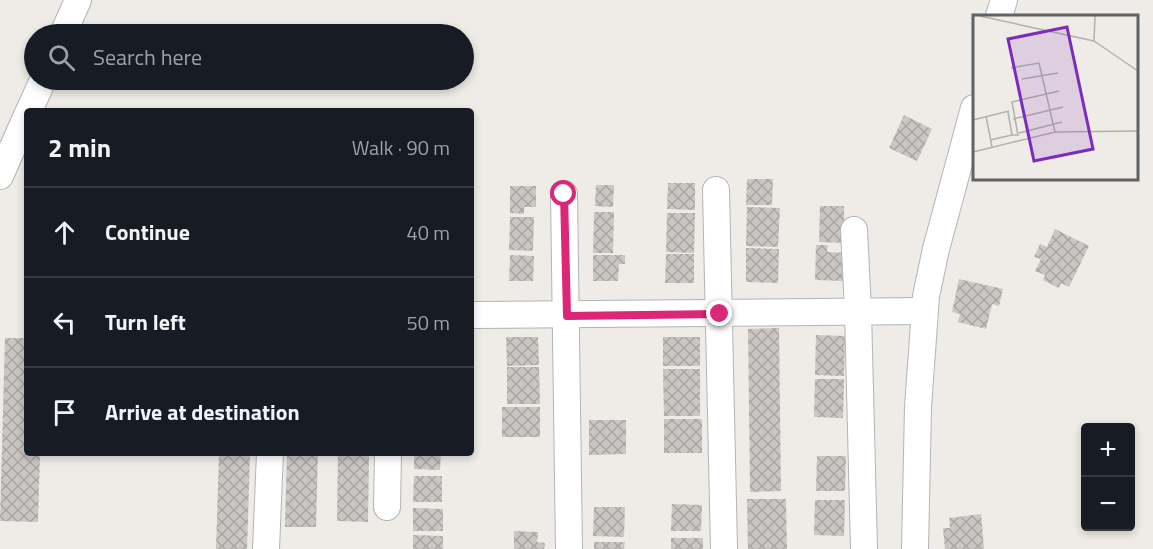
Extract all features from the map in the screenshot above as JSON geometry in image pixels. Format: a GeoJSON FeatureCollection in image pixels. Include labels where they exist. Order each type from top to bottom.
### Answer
{"type":"FeatureCollection","features":[{"type":"Feature","properties":{"kind":"street"},"geometry":{"type":"LineString","coordinates":[[67,24],[78,0]]}},
{"type":"Feature","properties":{"kind":"street"},"geometry":{"type":"LineString","coordinates":[[999,15],[1004,0]]}},
{"type":"Feature","properties":{"kind":"street"},"geometry":{"type":"LineString","coordinates":[[30,108],[38,90]]}},
{"type":"Feature","properties":{"kind":"street"},"geometry":{"type":"LineString","coordinates":[[915,549],[918,407],[924,311],[936,249],[973,115]]}},
{"type":"Feature","properties":{"kind":"street"},"geometry":{"type":"LineString","coordinates":[[0,176],[24,123]]}},
{"type":"Feature","properties":{"kind":"street"},"geometry":{"type":"LineString","coordinates":[[716,190],[724,549]]}},
{"type":"Feature","properties":{"kind":"street"},"geometry":{"type":"LineString","coordinates":[[564,194],[569,549]]}},
{"type":"Feature","properties":{"kind":"street"},"geometry":{"type":"LineString","coordinates":[[854,230],[864,549]]}},
{"type":"Feature","properties":{"kind":"street"},"geometry":{"type":"LineString","coordinates":[[474,315],[567,316],[924,311]]}},
{"type":"Feature","properties":{"kind":"street"},"geometry":{"type":"LineString","coordinates":[[266,549],[270,456]]}},
{"type":"Feature","properties":{"kind":"street"},"geometry":{"type":"LineString","coordinates":[[387,507],[388,456]]}},
{"type":"Feature","properties":{"kind":"building"},"geometry":{"type":"Polygon","coordinates":[[[904,115],[932,129],[917,161],[889,148],[904,115]]]}},
{"type":"Feature","properties":{"kind":"building"},"geometry":{"type":"Polygon","coordinates":[[[747,179],[773,179],[772,205],[746,205],[747,179]]]}},
{"type":"Feature","properties":{"kind":"building"},"geometry":{"type":"Polygon","coordinates":[[[668,183],[695,183],[695,210],[667,209],[668,183]]]}},
{"type":"Feature","properties":{"kind":"building"},"geometry":{"type":"Polygon","coordinates":[[[596,185],[614,185],[613,207],[595,206],[596,185]]]}},
{"type":"Feature","properties":{"kind":"building"},"geometry":{"type":"Polygon","coordinates":[[[510,186],[536,186],[536,207],[524,207],[524,214],[510,213],[510,186]]]}},
{"type":"Feature","properties":{"kind":"building"},"geometry":{"type":"Polygon","coordinates":[[[820,206],[844,206],[844,243],[819,242],[820,206]]]}},
{"type":"Feature","properties":{"kind":"building"},"geometry":{"type":"Polygon","coordinates":[[[747,207],[780,208],[778,247],[746,246],[747,207]]]}},
{"type":"Feature","properties":{"kind":"building"},"geometry":{"type":"Polygon","coordinates":[[[594,212],[614,212],[613,253],[593,253],[594,212]]]}},
{"type":"Feature","properties":{"kind":"building"},"geometry":{"type":"Polygon","coordinates":[[[667,213],[695,213],[694,253],[666,252],[667,213]]]}},
{"type":"Feature","properties":{"kind":"building"},"geometry":{"type":"Polygon","coordinates":[[[510,217],[534,217],[533,251],[509,250],[510,217]]]}},
{"type":"Feature","properties":{"kind":"building"},"geometry":{"type":"Polygon","coordinates":[[[1055,229],[1089,246],[1069,287],[1061,283],[1059,288],[1043,280],[1045,275],[1035,271],[1041,259],[1034,257],[1040,244],[1047,247],[1055,229]]]}},
{"type":"Feature","properties":{"kind":"building"},"geometry":{"type":"Polygon","coordinates":[[[816,245],[828,245],[827,252],[846,253],[845,281],[815,280],[816,245]]]}},
{"type":"Feature","properties":{"kind":"building"},"geometry":{"type":"Polygon","coordinates":[[[746,248],[779,249],[778,283],[746,282],[746,248]]]}},
{"type":"Feature","properties":{"kind":"building"},"geometry":{"type":"Polygon","coordinates":[[[666,254],[694,254],[694,283],[665,283],[666,254]]]}},
{"type":"Feature","properties":{"kind":"building"},"geometry":{"type":"Polygon","coordinates":[[[510,255],[534,256],[533,281],[509,281],[510,255]]]}},
{"type":"Feature","properties":{"kind":"building"},"geometry":{"type":"Polygon","coordinates":[[[593,255],[625,255],[625,264],[619,264],[618,281],[593,281],[593,255]]]}},
{"type":"Feature","properties":{"kind":"building"},"geometry":{"type":"Polygon","coordinates":[[[959,279],[1003,289],[999,306],[992,304],[986,329],[958,322],[960,314],[952,312],[959,279]]]}},
{"type":"Feature","properties":{"kind":"building"},"geometry":{"type":"Polygon","coordinates":[[[779,328],[781,491],[750,492],[748,329],[779,328]]]}},
{"type":"Feature","properties":{"kind":"building"},"geometry":{"type":"Polygon","coordinates":[[[816,335],[845,336],[844,376],[815,375],[816,335]]]}},
{"type":"Feature","properties":{"kind":"building"},"geometry":{"type":"Polygon","coordinates":[[[506,337],[538,337],[539,365],[507,366],[506,337]]]}},
{"type":"Feature","properties":{"kind":"building"},"geometry":{"type":"Polygon","coordinates":[[[663,337],[700,337],[700,366],[663,366],[663,337]]]}},
{"type":"Feature","properties":{"kind":"building"},"geometry":{"type":"Polygon","coordinates":[[[5,338],[24,338],[24,456],[40,456],[38,522],[0,521],[5,338]]]}},
{"type":"Feature","properties":{"kind":"building"},"geometry":{"type":"Polygon","coordinates":[[[507,367],[539,367],[540,404],[507,404],[507,367]]]}},
{"type":"Feature","properties":{"kind":"building"},"geometry":{"type":"Polygon","coordinates":[[[663,369],[700,369],[700,416],[664,416],[663,369]]]}},
{"type":"Feature","properties":{"kind":"building"},"geometry":{"type":"Polygon","coordinates":[[[815,379],[844,379],[843,418],[814,417],[815,379]]]}},
{"type":"Feature","properties":{"kind":"building"},"geometry":{"type":"Polygon","coordinates":[[[502,407],[540,407],[540,437],[502,437],[502,407]]]}},
{"type":"Feature","properties":{"kind":"building"},"geometry":{"type":"Polygon","coordinates":[[[664,419],[702,419],[702,453],[664,453],[664,419]]]}},
{"type":"Feature","properties":{"kind":"building"},"geometry":{"type":"Polygon","coordinates":[[[589,420],[626,420],[626,454],[589,455],[589,420]]]}},
{"type":"Feature","properties":{"kind":"building"},"geometry":{"type":"Polygon","coordinates":[[[219,456],[250,456],[247,549],[216,549],[219,456]]]}},
{"type":"Feature","properties":{"kind":"building"},"geometry":{"type":"Polygon","coordinates":[[[287,456],[318,456],[316,527],[285,527],[287,456]]]}},
{"type":"Feature","properties":{"kind":"building"},"geometry":{"type":"Polygon","coordinates":[[[338,456],[369,456],[368,522],[337,521],[338,456]]]}},
{"type":"Feature","properties":{"kind":"building"},"geometry":{"type":"Polygon","coordinates":[[[414,456],[441,456],[440,470],[414,469],[414,456]]]}},
{"type":"Feature","properties":{"kind":"building"},"geometry":{"type":"Polygon","coordinates":[[[817,456],[846,456],[845,491],[816,491],[817,456]]]}},
{"type":"Feature","properties":{"kind":"building"},"geometry":{"type":"Polygon","coordinates":[[[414,476],[442,476],[442,502],[413,502],[414,476]]]}},
{"type":"Feature","properties":{"kind":"building"},"geometry":{"type":"Polygon","coordinates":[[[747,499],[786,499],[787,549],[748,549],[747,499]]]}},
{"type":"Feature","properties":{"kind":"building"},"geometry":{"type":"Polygon","coordinates":[[[815,500],[845,500],[844,536],[814,535],[815,500]]]}},
{"type":"Feature","properties":{"kind":"building"},"geometry":{"type":"Polygon","coordinates":[[[672,504],[702,505],[701,531],[671,531],[672,504]]]}},
{"type":"Feature","properties":{"kind":"building"},"geometry":{"type":"Polygon","coordinates":[[[594,507],[625,507],[624,537],[593,536],[594,507]]]}},
{"type":"Feature","properties":{"kind":"building"},"geometry":{"type":"Polygon","coordinates":[[[413,508],[443,509],[443,531],[413,531],[413,508]]]}},
{"type":"Feature","properties":{"kind":"building"},"geometry":{"type":"Polygon","coordinates":[[[981,514],[984,549],[945,549],[943,528],[950,528],[949,518],[981,514]]]}},
{"type":"Feature","properties":{"kind":"building"},"geometry":{"type":"Polygon","coordinates":[[[514,531],[538,532],[537,542],[545,543],[544,549],[514,549],[514,531]]]}},
{"type":"Feature","properties":{"kind":"building"},"geometry":{"type":"Polygon","coordinates":[[[413,535],[443,536],[443,549],[413,549],[413,535]]]}},
{"type":"Feature","properties":{"kind":"building"},"geometry":{"type":"Polygon","coordinates":[[[671,538],[703,538],[703,549],[671,549],[671,538]]]}},
{"type":"Feature","properties":{"kind":"building"},"geometry":{"type":"Polygon","coordinates":[[[594,542],[625,542],[624,549],[594,549],[594,542]]]}},
{"type":"Feature","properties":{"kind":"route"},"geometry":{"type":"LineString","coordinates":[[564,194],[567,316],[720,314]]}}]}
